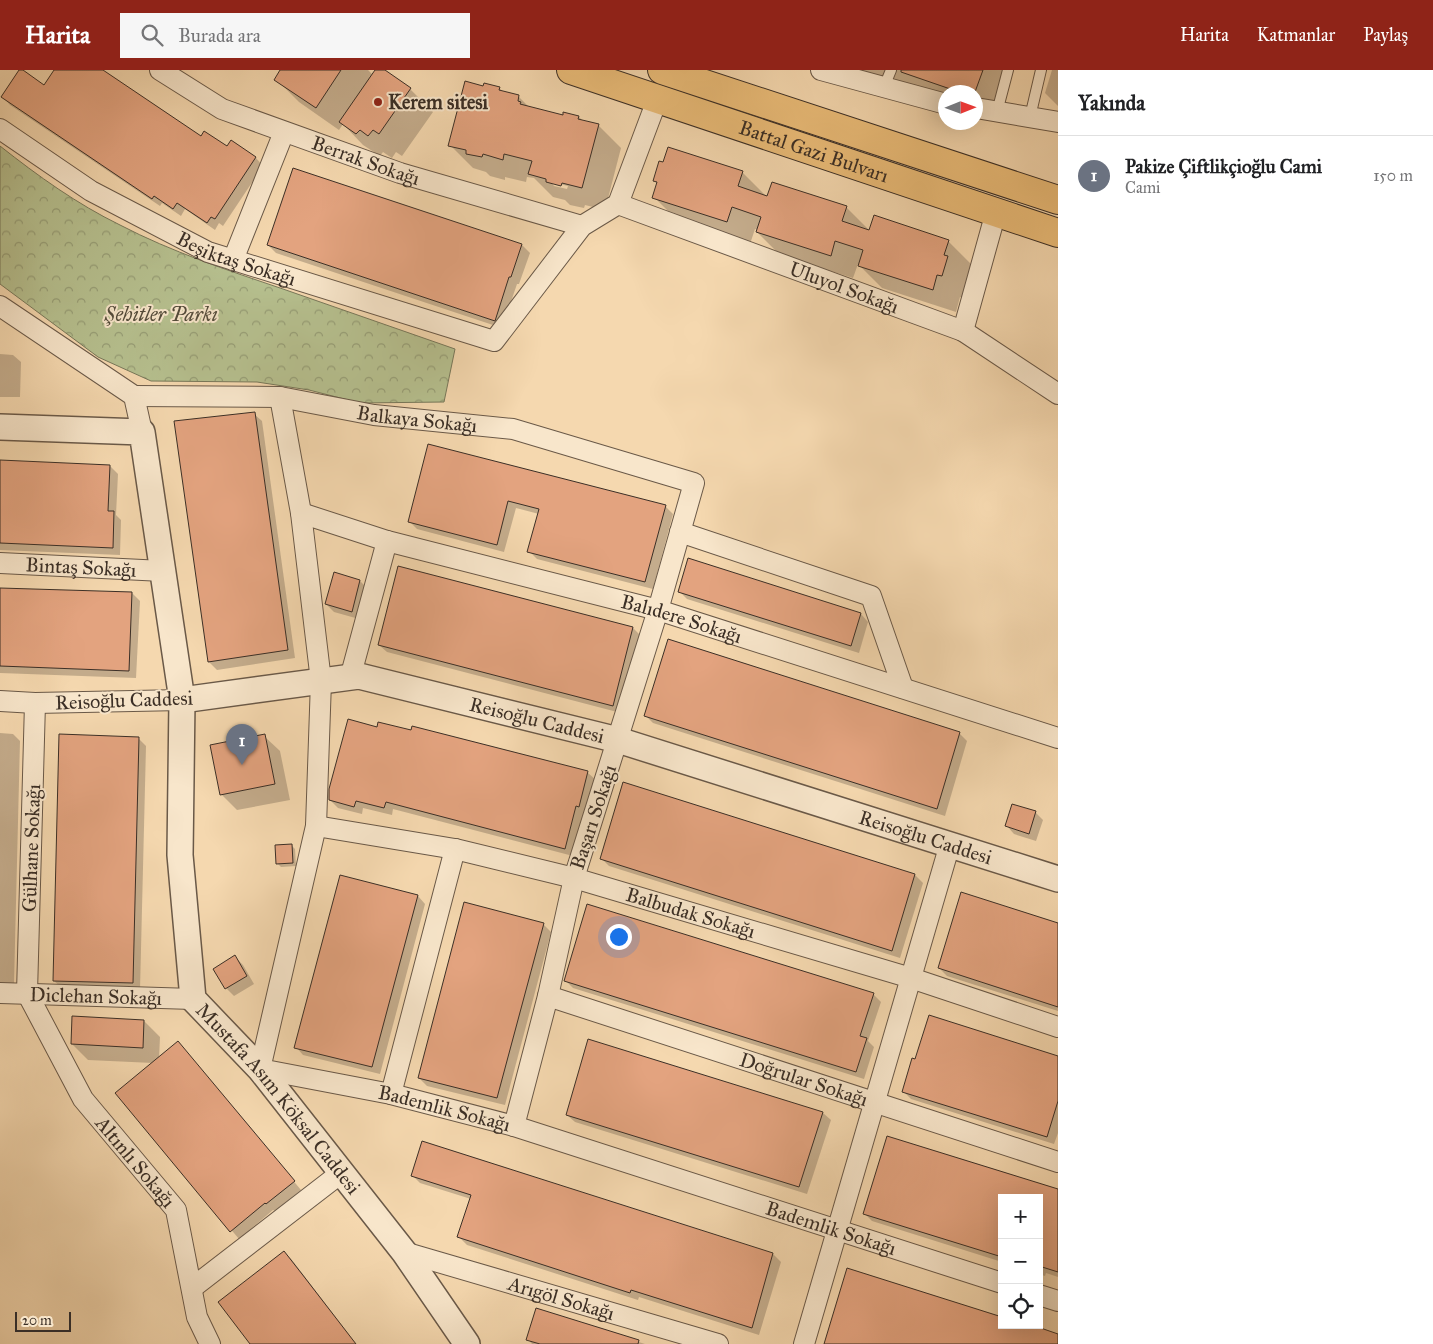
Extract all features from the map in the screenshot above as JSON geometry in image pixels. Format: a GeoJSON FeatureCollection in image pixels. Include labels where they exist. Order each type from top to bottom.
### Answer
{"type":"FeatureCollection","features":[{"type":"Feature","properties":{"kind":"main road","name":"Battal Gazi Bulvarı"},"geometry":{"type":"LineString","coordinates":[[571,70],[1058,233]]}},
{"type":"Feature","properties":{"kind":"main road","name":"Battal Gazi Bulvarı"},"geometry":{"type":"LineString","coordinates":[[662,70],[1058,200]]}},
{"type":"Feature","properties":{"kind":"street","name":"Berrak Sokağı"},"geometry":{"type":"LineString","coordinates":[[160,70],[222,109],[284,132],[400,173],[582,226]]}},
{"type":"Feature","properties":{"kind":"street"},"geometry":{"type":"LineString","coordinates":[[821,70],[888,79],[938,101]]}},
{"type":"Feature","properties":{"kind":"street"},"geometry":{"type":"LineString","coordinates":[[582,226],[618,204],[657,100]]}},
{"type":"Feature","properties":{"kind":"street"},"geometry":{"type":"LineString","coordinates":[[983,109],[1058,122]]}},
{"type":"Feature","properties":{"kind":"street","name":"Beşiktaş Sokağı"},"geometry":{"type":"LineString","coordinates":[[0,129],[91,191],[208,252],[494,341],[582,226]]}},
{"type":"Feature","properties":{"kind":"street"},"geometry":{"type":"LineString","coordinates":[[233,260],[284,132]]}},
{"type":"Feature","properties":{"kind":"street","name":"Uluyol Sokağı"},"geometry":{"type":"LineString","coordinates":[[618,204],[963,332],[1058,394]]}},
{"type":"Feature","properties":{"kind":"street"},"geometry":{"type":"LineString","coordinates":[[963,332],[996,212]]}},
{"type":"Feature","properties":{"kind":"street"},"geometry":{"type":"LineString","coordinates":[[0,306],[134,396],[142,432],[0,427]]}},
{"type":"Feature","properties":{"kind":"street","name":"Balkaya Sokağı"},"geometry":{"type":"LineString","coordinates":[[134,396],[280,397],[374,415],[513,429],[694,483]]}},
{"type":"Feature","properties":{"kind":"street"},"geometry":{"type":"LineString","coordinates":[[260,1069],[316,826],[321,681],[301,513],[280,397]]}},
{"type":"Feature","properties":{"kind":"street","name":"Mustafa Asım Köksal Caddesi"},"geometry":{"type":"LineString","coordinates":[[142,432],[182,700],[180,855],[193,999],[260,1069],[404,1252],[467,1344]]}},
{"type":"Feature","properties":{"kind":"street","name":"Başarı Sokağı"},"geometry":{"type":"LineString","coordinates":[[514,1126],[548,996],[574,878],[658,610],[694,483]]}},
{"type":"Feature","properties":{"kind":"street","name":"Balıdere Sokağı"},"geometry":{"type":"LineString","coordinates":[[301,513],[387,541],[658,610],[1058,738]]}},
{"type":"Feature","properties":{"kind":"street"},"geometry":{"type":"LineString","coordinates":[[680,532],[871,596],[903,688]]}},
{"type":"Feature","properties":{"kind":"street"},"geometry":{"type":"LineString","coordinates":[[350,678],[387,541]]}},
{"type":"Feature","properties":{"kind":"street","name":"Bintaş Sokağı"},"geometry":{"type":"LineString","coordinates":[[0,563],[163,571]]}},
{"type":"Feature","properties":{"kind":"street","name":"Reisoğlu Caddesi"},"geometry":{"type":"LineString","coordinates":[[0,700],[35,702],[182,700],[359,676],[618,740],[1058,879]]}},
{"type":"Feature","properties":{"kind":"street","name":"Gülhane Sokağı"},"geometry":{"type":"LineString","coordinates":[[27,994],[35,702]]}},
{"type":"Feature","properties":{"kind":"street","name":"Balbudak Sokağı"},"geometry":{"type":"LineString","coordinates":[[316,826],[455,849],[574,878],[911,978],[1058,1026]]}},
{"type":"Feature","properties":{"kind":"street"},"geometry":{"type":"LineString","coordinates":[[804,1344],[950,844]]}},
{"type":"Feature","properties":{"kind":"street"},"geometry":{"type":"LineString","coordinates":[[390,1094],[455,849]]}},
{"type":"Feature","properties":{"kind":"street","name":"Diclehan Sokağı"},"geometry":{"type":"LineString","coordinates":[[0,992],[193,999]]}},
{"type":"Feature","properties":{"kind":"street","name":"Altınlı Sokağı"},"geometry":{"type":"LineString","coordinates":[[27,994],[83,1099],[176,1210],[197,1317],[210,1344]]}},
{"type":"Feature","properties":{"kind":"street","name":"Doğrular Sokağı"},"geometry":{"type":"LineString","coordinates":[[548,996],[1058,1162]]}},
{"type":"Feature","properties":{"kind":"street","name":"Bademlik Sokağı"},"geometry":{"type":"LineString","coordinates":[[260,1069],[390,1094],[514,1126],[998,1282]]}},
{"type":"Feature","properties":{"kind":"street"},"geometry":{"type":"LineString","coordinates":[[192,1288],[341,1173]]}},
{"type":"Feature","properties":{"kind":"street","name":"Arıgöl Sokağı"},"geometry":{"type":"LineString","coordinates":[[404,1252],[718,1344]]}},
{"type":"Feature","properties":{"kind":"street"},"geometry":{"type":"LineString","coordinates":[[1043,1296],[1058,1301]]}},
{"type":"Feature","properties":{"kind":"lane"},"geometry":{"type":"LineString","coordinates":[[997,112],[1008,70]]}},
{"type":"Feature","properties":{"kind":"lane"},"geometry":{"type":"LineString","coordinates":[[1030,117],[1042,70]]}},
{"type":"Feature","properties":{"kind":"green space","name":"Şehitler Parkı"},"geometry":{"type":"Polygon","coordinates":[[[0,146],[73,199],[104,217],[160,244],[221,268],[455,349],[444,402],[360,403],[309,390],[257,382],[151,381],[98,357],[0,284],[0,146]]]}},
{"type":"Feature","properties":{"kind":"building"},"geometry":{"type":"Polygon","coordinates":[[[19,70],[23,70],[44,85],[54,70],[103,70],[201,136],[204,131],[227,146],[231,140],[256,157],[215,219],[211,217],[207,223],[177,203],[173,209],[154,196],[152,199],[1,97],[19,70]]]}},
{"type":"Feature","properties":{"kind":"building"},"geometry":{"type":"Polygon","coordinates":[[[280,70],[341,70],[316,108],[274,80],[280,70]]]}},
{"type":"Feature","properties":{"kind":"building","name":"Kerem sitesi"},"geometry":{"type":"Polygon","coordinates":[[[375,70],[385,70],[411,88],[379,134],[373,130],[368,136],[360,130],[356,134],[339,122],[375,70]]]}},
{"type":"Feature","properties":{"kind":"building"},"geometry":{"type":"Polygon","coordinates":[[[901,70],[983,70],[978,85],[939,85],[901,72],[901,70]]]}},
{"type":"Feature","properties":{"kind":"building"},"geometry":{"type":"Polygon","coordinates":[[[465,81],[483,86],[484,83],[500,87],[499,90],[519,95],[518,101],[521,102],[520,104],[563,115],[563,112],[579,116],[578,119],[599,124],[582,188],[562,183],[561,186],[528,174],[532,161],[504,154],[503,160],[483,154],[482,157],[466,154],[466,150],[448,146],[465,81]]]}},
{"type":"Feature","properties":{"kind":"building"},"geometry":{"type":"Polygon","coordinates":[[[668,147],[743,171],[738,186],[767,196],[772,182],[847,206],[842,221],[869,230],[874,215],[949,240],[944,255],[948,256],[942,276],[937,275],[933,290],[858,266],[863,250],[835,241],[831,256],[756,232],[761,217],[732,207],[727,222],[652,198],[657,182],[653,181],[659,161],[663,162],[668,147]]]}},
{"type":"Feature","properties":{"kind":"building"},"geometry":{"type":"Polygon","coordinates":[[[293,168],[522,244],[495,321],[267,245],[293,168]]]}},
{"type":"Feature","properties":{"kind":"building"},"geometry":{"type":"Polygon","coordinates":[[[255,412],[288,650],[208,662],[174,421],[255,412]]]}},
{"type":"Feature","properties":{"kind":"building"},"geometry":{"type":"Polygon","coordinates":[[[428,444],[666,505],[645,582],[527,552],[539,509],[508,501],[497,545],[408,522],[428,444]]]}},
{"type":"Feature","properties":{"kind":"building"},"geometry":{"type":"Polygon","coordinates":[[[0,460],[110,465],[108,511],[114,511],[113,548],[0,543],[0,460]]]}},
{"type":"Feature","properties":{"kind":"building"},"geometry":{"type":"Polygon","coordinates":[[[688,558],[861,613],[851,646],[678,592],[688,558]]]}},
{"type":"Feature","properties":{"kind":"building"},"geometry":{"type":"Polygon","coordinates":[[[398,566],[633,627],[613,706],[378,645],[398,566]]]}},
{"type":"Feature","properties":{"kind":"building"},"geometry":{"type":"Polygon","coordinates":[[[334,572],[360,580],[352,612],[325,604],[334,572]]]}},
{"type":"Feature","properties":{"kind":"building"},"geometry":{"type":"Polygon","coordinates":[[[0,588],[132,592],[129,671],[0,666],[0,588]]]}},
{"type":"Feature","properties":{"kind":"building"},"geometry":{"type":"Polygon","coordinates":[[[668,639],[960,732],[937,809],[644,716],[668,639]]]}},
{"type":"Feature","properties":{"kind":"building"},"geometry":{"type":"Polygon","coordinates":[[[348,719],[377,727],[378,722],[411,730],[412,726],[588,771],[579,807],[576,806],[565,849],[386,802],[384,808],[356,801],[354,807],[329,800],[329,789],[348,719]]]}},
{"type":"Feature","properties":{"kind":"building"},"geometry":{"type":"Polygon","coordinates":[[[59,734],[139,737],[133,983],[53,981],[59,734]]]}},
{"type":"Feature","properties":{"kind":"building"},"geometry":{"type":"Polygon","coordinates":[[[265,734],[275,784],[220,795],[210,745],[265,734]]]}},
{"type":"Feature","properties":{"kind":"building"},"geometry":{"type":"Polygon","coordinates":[[[623,782],[915,874],[892,951],[600,859],[623,782]]]}},
{"type":"Feature","properties":{"kind":"building"},"geometry":{"type":"Polygon","coordinates":[[[1012,804],[1036,811],[1029,834],[1005,826],[1012,804]]]}},
{"type":"Feature","properties":{"kind":"building"},"geometry":{"type":"Polygon","coordinates":[[[292,844],[293,863],[276,864],[275,845],[292,844]]]}},
{"type":"Feature","properties":{"kind":"building"},"geometry":{"type":"Polygon","coordinates":[[[340,875],[418,895],[372,1067],[294,1048],[340,875]]]}},
{"type":"Feature","properties":{"kind":"building"},"geometry":{"type":"Polygon","coordinates":[[[961,892],[1058,923],[1058,1007],[938,968],[961,892]]]}},
{"type":"Feature","properties":{"kind":"building"},"geometry":{"type":"Polygon","coordinates":[[[464,902],[544,923],[497,1098],[418,1078],[464,902]]]}},
{"type":"Feature","properties":{"kind":"building"},"geometry":{"type":"Polygon","coordinates":[[[587,904],[874,993],[860,1036],[867,1038],[856,1072],[564,981],[587,904]]]}},
{"type":"Feature","properties":{"kind":"building"},"geometry":{"type":"Polygon","coordinates":[[[235,955],[247,976],[225,989],[213,969],[235,955]]]}},
{"type":"Feature","properties":{"kind":"building"},"geometry":{"type":"Polygon","coordinates":[[[929,1015],[1058,1056],[1058,1101],[1047,1137],[902,1092],[912,1058],[915,1059],[929,1015]]]}},
{"type":"Feature","properties":{"kind":"building"},"geometry":{"type":"Polygon","coordinates":[[[72,1016],[144,1020],[143,1048],[71,1044],[72,1016]]]}},
{"type":"Feature","properties":{"kind":"building"},"geometry":{"type":"Polygon","coordinates":[[[588,1039],[823,1112],[799,1187],[566,1115],[588,1039]]]}},
{"type":"Feature","properties":{"kind":"building"},"geometry":{"type":"Polygon","coordinates":[[[178,1041],[295,1181],[230,1232],[115,1093],[178,1041]]]}},
{"type":"Feature","properties":{"kind":"building"},"geometry":{"type":"Polygon","coordinates":[[[887,1136],[1058,1189],[1058,1272],[1043,1267],[1043,1194],[998,1194],[998,1256],[863,1214],[887,1136]]]}},
{"type":"Feature","properties":{"kind":"building"},"geometry":{"type":"Polygon","coordinates":[[[422,1141],[773,1253],[752,1328],[631,1290],[630,1293],[457,1237],[471,1195],[411,1176],[422,1141]]]}},
{"type":"Feature","properties":{"kind":"building"},"geometry":{"type":"Polygon","coordinates":[[[284,1251],[356,1344],[250,1344],[218,1302],[284,1251]]]}},
{"type":"Feature","properties":{"kind":"building"},"geometry":{"type":"Polygon","coordinates":[[[847,1268],[998,1316],[998,1329],[1043,1329],[1058,1334],[1058,1344],[824,1344],[847,1268]]]}},
{"type":"Feature","properties":{"kind":"building"},"geometry":{"type":"Polygon","coordinates":[[[536,1308],[639,1340],[638,1344],[540,1344],[526,1340],[536,1308]]]}},
{"type":"Feature","properties":{"kind":"place","name":"Kerem sitesi"},"geometry":{"type":"Point","coordinates":[378,102]}},
{"type":"Feature","properties":{"kind":"place","name":"Pakize Çiftlikçioğlu Cami"},"geometry":{"type":"Point","coordinates":[242,765]}}]}
